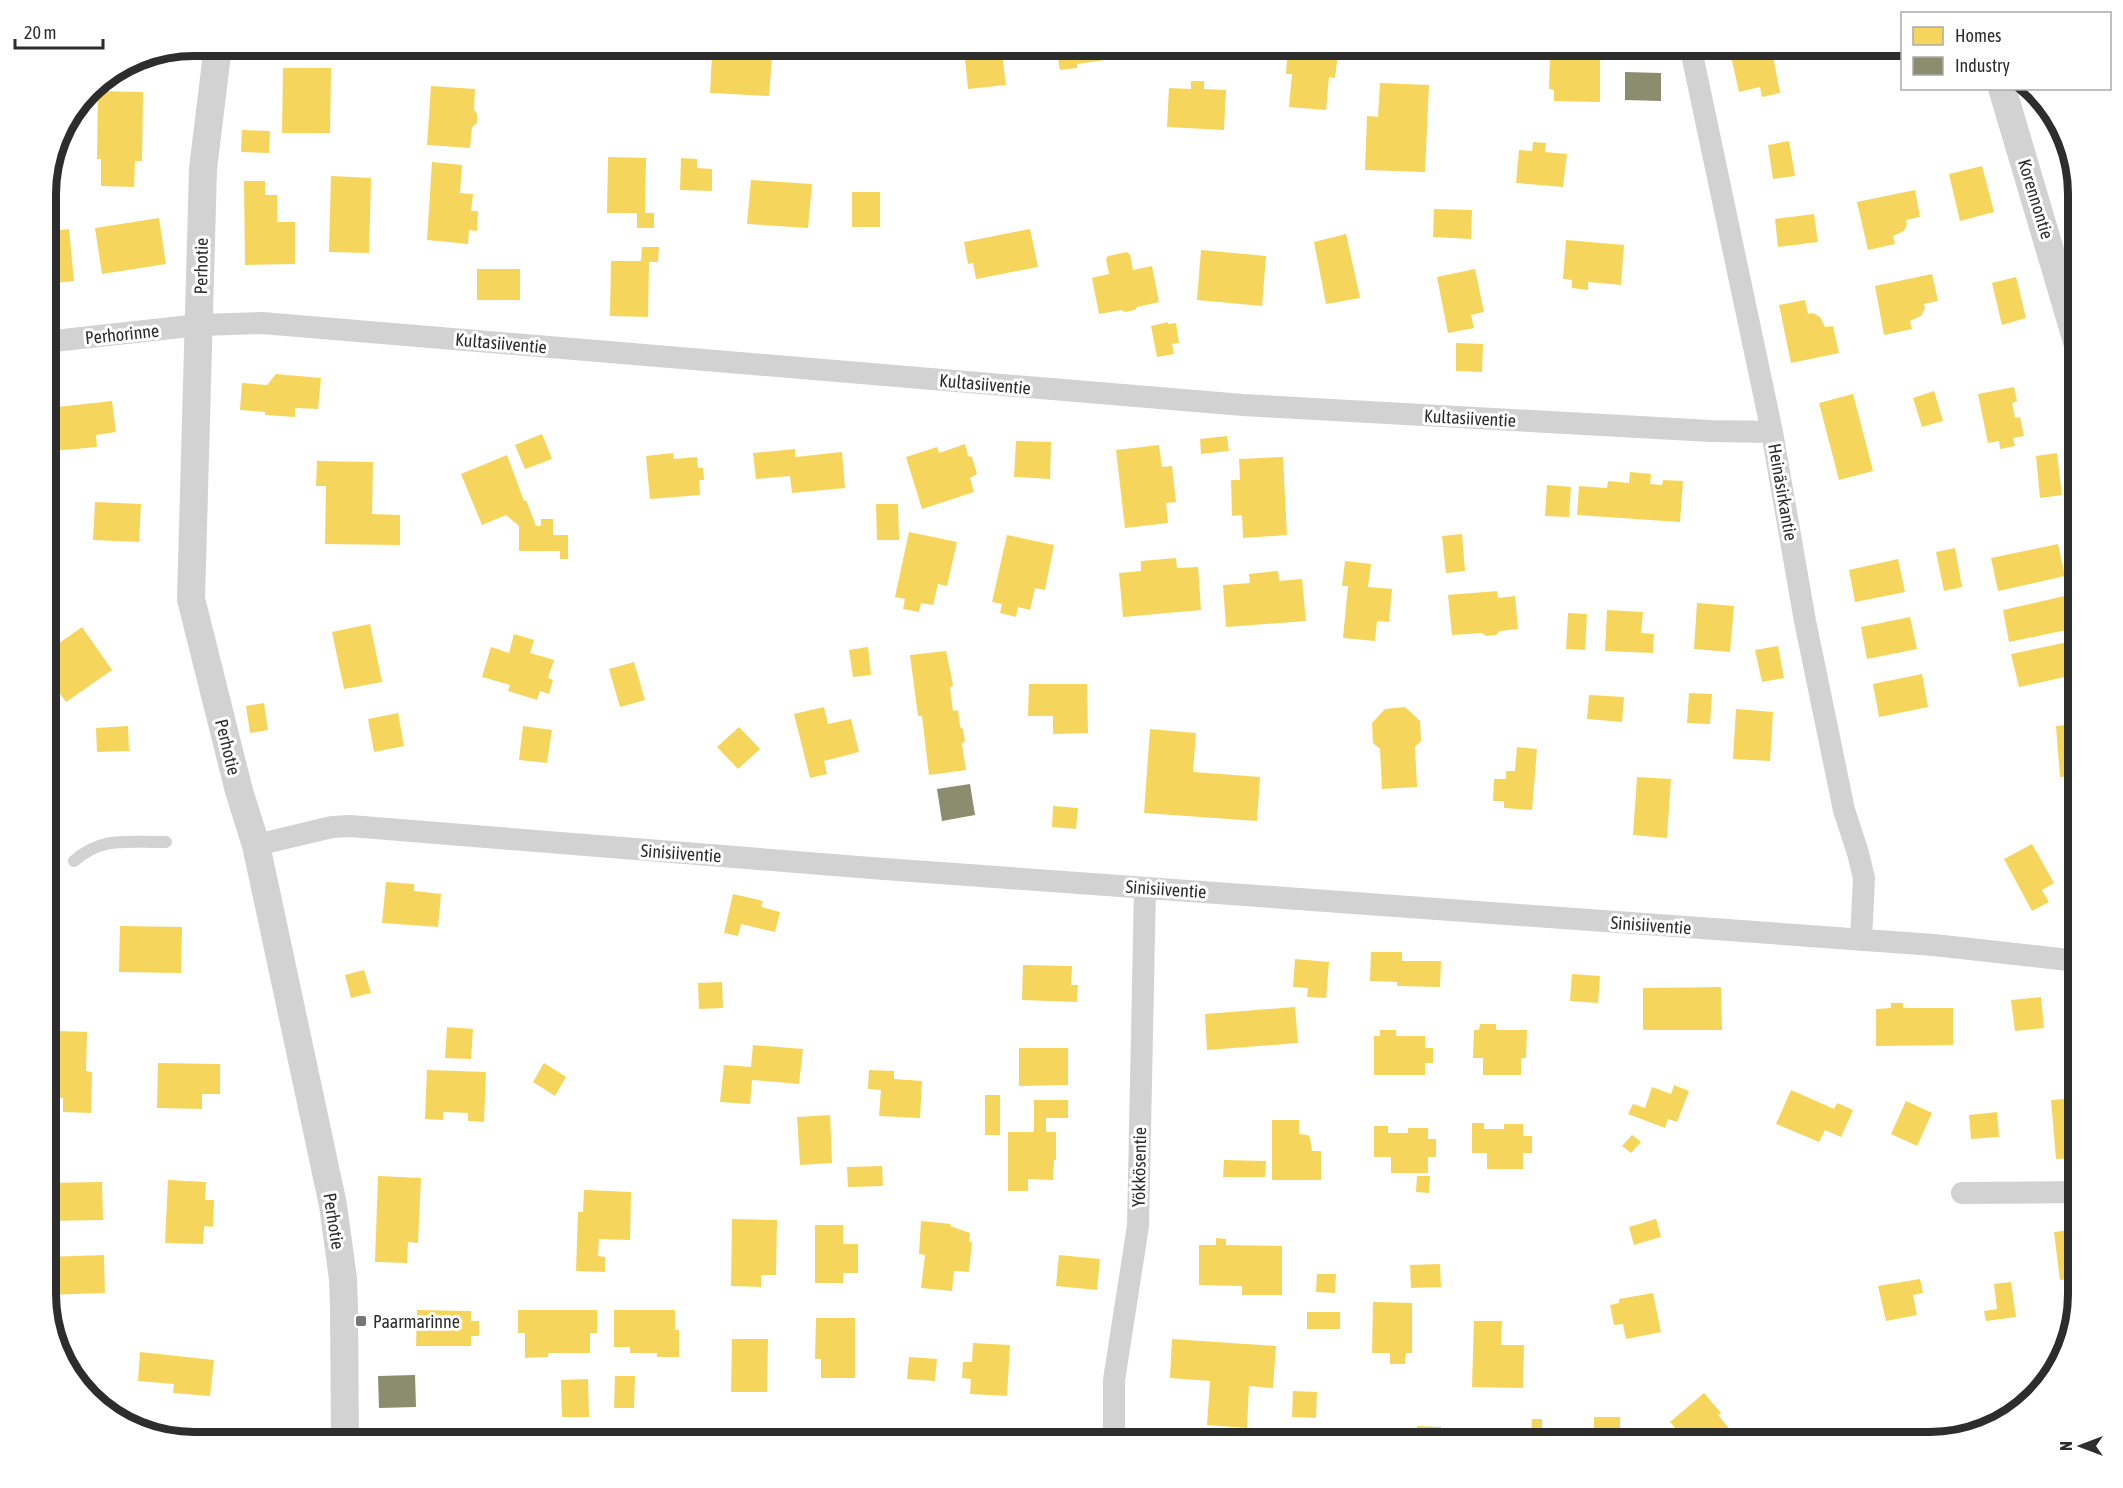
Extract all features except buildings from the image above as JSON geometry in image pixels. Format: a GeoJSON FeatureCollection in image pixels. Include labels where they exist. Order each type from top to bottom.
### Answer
{"type":"FeatureCollection","features":[{"type":"Feature","properties":{"kind":"street","name":"Perhotie"},"geometry":{"type":"LineString","coordinates":[[212,56],[203,169],[191,598],[239,791],[256,845],[333,1205],[343,1288],[345,1432]]}},
{"type":"Feature","properties":{"kind":"street","name":"Heinäsirkantie"},"geometry":{"type":"LineString","coordinates":[[1692,56],[1772,432],[1805,621],[1844,810],[1864,878],[1861,940]]}},
{"type":"Feature","properties":{"kind":"street","name":"Korennontie"},"geometry":{"type":"LineString","coordinates":[[2003,90],[2068,308]]}},
{"type":"Feature","properties":{"kind":"street","name":"Kultasiiventie"},"geometry":{"type":"LineString","coordinates":[[199,325],[262,323],[1243,405],[1711,431],[1772,432]]}},
{"type":"Feature","properties":{"kind":"street","name":"Perhorinne"},"geometry":{"type":"LineString","coordinates":[[56,341],[199,325]]}},
{"type":"Feature","properties":{"kind":"street","name":"Sinisiiventie"},"geometry":{"type":"LineString","coordinates":[[256,845],[332,827],[350,826],[1145,888],[1934,945],[2068,960]]}},
{"type":"Feature","properties":{"kind":"street","name":"Yökkösentie"},"geometry":{"type":"LineString","coordinates":[[1114,1432],[1114,1380],[1138,1226],[1145,888]]}},
{"type":"Feature","properties":{"kind":"street"},"geometry":{"type":"LineString","coordinates":[[1962,1193],[2068,1192]]}},
{"type":"Feature","properties":{"kind":"lane"},"geometry":{"type":"LineString","coordinates":[[74,861],[85,852],[105,843],[166,842]]}},
{"type":"Feature","properties":{"kind":"place","name":"Paarmarinne"},"geometry":{"type":"Point","coordinates":[361,1321]}}]}
